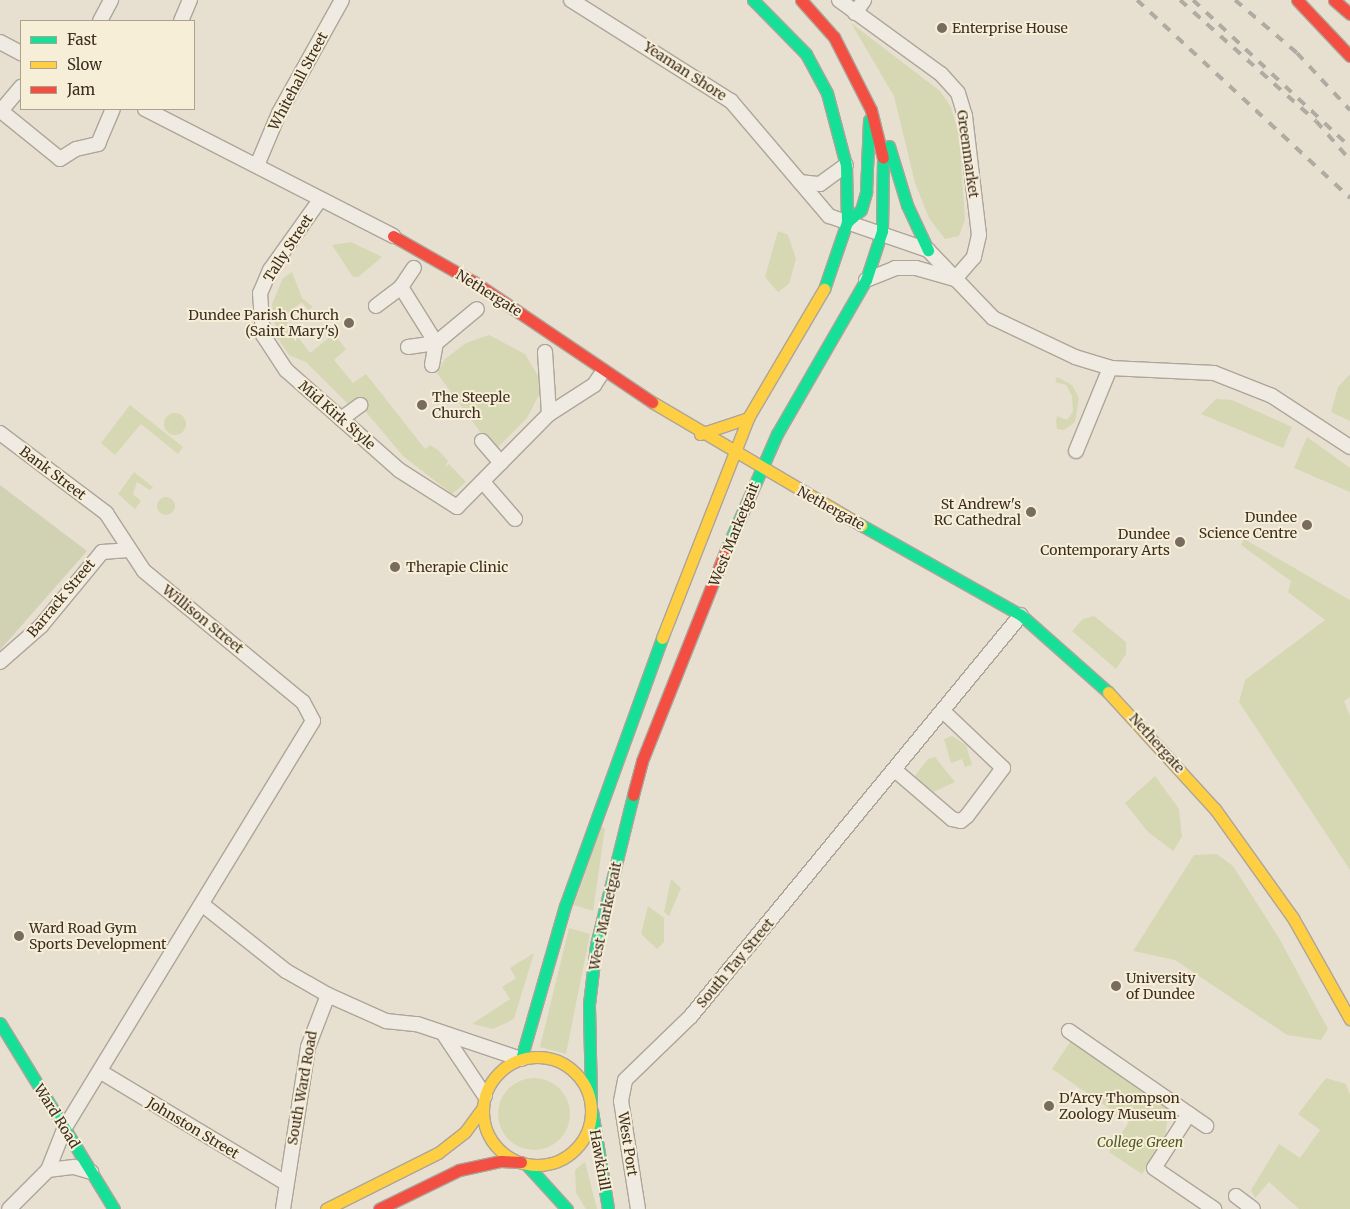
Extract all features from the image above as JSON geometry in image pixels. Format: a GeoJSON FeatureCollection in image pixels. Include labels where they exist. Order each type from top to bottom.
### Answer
{"type":"FeatureCollection","features":[{"type":"Feature","properties":{"kind":"main road","name":"West Marketgait"},"geometry":{"type":"LineString","coordinates":[[521,1059],[562,915],[616,759],[734,453],[748,418],[826,285],[847,222],[846,165],[827,93],[806,54],[768,13],[753,0]]}},
{"type":"Feature","properties":{"kind":"main road","name":"West Marketgait"},"geometry":{"type":"LineString","coordinates":[[591,1106],[591,988],[627,816],[657,719],[761,469],[866,280],[882,231],[883,155],[871,110],[834,37],[801,0]]}},
{"type":"Feature","properties":{"kind":"main road"},"geometry":{"type":"LineString","coordinates":[[1297,0],[1350,56]]}},
{"type":"Feature","properties":{"kind":"main road"},"geometry":{"type":"LineString","coordinates":[[1334,0],[1350,14]]}},
{"type":"Feature","properties":{"kind":"main road"},"geometry":{"type":"LineString","coordinates":[[847,222],[861,210],[866,192],[866,133],[871,110]]}},
{"type":"Feature","properties":{"kind":"main road"},"geometry":{"type":"LineString","coordinates":[[871,110],[893,154],[907,205],[928,250]]}},
{"type":"Feature","properties":{"kind":"main road","name":"Nethergate"},"geometry":{"type":"LineString","coordinates":[[393,236],[483,288],[700,434],[1021,615],[1113,696],[1214,809],[1293,918],[1350,1019]]}},
{"type":"Feature","properties":{"kind":"main road"},"geometry":{"type":"LineString","coordinates":[[700,434],[748,418]]}},
{"type":"Feature","properties":{"kind":"main road","name":"Ward Road"},"geometry":{"type":"LineString","coordinates":[[0,1023],[114,1209]]}},
{"type":"Feature","properties":{"kind":"main road"},"geometry":{"type":"LineString","coordinates":[[326,1209],[438,1154],[465,1132],[484,1102],[497,1074],[521,1059],[546,1057],[566,1064],[584,1082],[591,1106],[585,1137],[569,1155],[545,1165],[500,1161],[459,1170],[379,1209]]}},
{"type":"Feature","properties":{"kind":"main road"},"geometry":{"type":"LineString","coordinates":[[484,1102],[492,1141],[523,1163],[567,1209]]}},
{"type":"Feature","properties":{"kind":"main road","name":"Hawkhill"},"geometry":{"type":"LineString","coordinates":[[591,1106],[608,1209]]}},
{"type":"Feature","properties":{"kind":"street"},"geometry":{"type":"LineString","coordinates":[[101,20],[111,0]]}},
{"type":"Feature","properties":{"kind":"street"},"geometry":{"type":"LineString","coordinates":[[181,20],[190,0]]}},
{"type":"Feature","properties":{"kind":"street","name":"Whitehall Street"},"geometry":{"type":"LineString","coordinates":[[258,163],[279,112],[342,0]]}},
{"type":"Feature","properties":{"kind":"street","name":"Yeaman Shore"},"geometry":{"type":"LineString","coordinates":[[571,0],[731,101],[800,182],[817,206],[847,222]]}},
{"type":"Feature","properties":{"kind":"street","name":"Greenmarket"},"geometry":{"type":"LineString","coordinates":[[839,0],[941,74],[958,93],[965,116],[979,236],[974,257],[955,279]]}},
{"type":"Feature","properties":{"kind":"street"},"geometry":{"type":"LineString","coordinates":[[855,13],[864,0]]}},
{"type":"Feature","properties":{"kind":"street"},"geometry":{"type":"LineString","coordinates":[[0,42],[20,52]]}},
{"type":"Feature","properties":{"kind":"street"},"geometry":{"type":"LineString","coordinates":[[20,88],[1,111],[62,162],[76,149],[96,149],[113,110]]}},
{"type":"Feature","properties":{"kind":"street","name":"Nethergate"},"geometry":{"type":"LineString","coordinates":[[148,110],[258,163],[393,236]]}},
{"type":"Feature","properties":{"kind":"street"},"geometry":{"type":"LineString","coordinates":[[800,182],[820,184],[846,165]]}},
{"type":"Feature","properties":{"kind":"street","name":"Tally Street"},"geometry":{"type":"LineString","coordinates":[[260,293],[270,270],[317,204]]}},
{"type":"Feature","properties":{"kind":"street"},"geometry":{"type":"LineString","coordinates":[[847,222],[882,231],[928,250],[993,318],[1075,357],[1110,368],[1214,374],[1272,396],[1350,447]]}},
{"type":"Feature","properties":{"kind":"street"},"geometry":{"type":"LineString","coordinates":[[376,306],[401,287],[414,268]]}},
{"type":"Feature","properties":{"kind":"street"},"geometry":{"type":"LineString","coordinates":[[866,280],[895,268],[916,268],[955,279]]}},
{"type":"Feature","properties":{"kind":"street"},"geometry":{"type":"LineString","coordinates":[[401,287],[436,343],[432,365]]}},
{"type":"Feature","properties":{"kind":"street","name":"Mid Kirk Style"},"geometry":{"type":"LineString","coordinates":[[260,293],[263,335],[282,373],[341,419],[398,470],[459,511],[482,482]]}},
{"type":"Feature","properties":{"kind":"street"},"geometry":{"type":"LineString","coordinates":[[408,346],[436,343],[477,309]]}},
{"type":"Feature","properties":{"kind":"street"},"geometry":{"type":"LineString","coordinates":[[546,352],[549,414]]}},
{"type":"Feature","properties":{"kind":"street"},"geometry":{"type":"LineString","coordinates":[[1076,451],[1110,368]]}},
{"type":"Feature","properties":{"kind":"street"},"geometry":{"type":"LineString","coordinates":[[515,519],[482,482],[549,414],[594,385],[600,376]]}},
{"type":"Feature","properties":{"kind":"street"},"geometry":{"type":"LineString","coordinates":[[341,419],[360,405]]}},
{"type":"Feature","properties":{"kind":"street","name":"Bank Street"},"geometry":{"type":"LineString","coordinates":[[0,433],[106,512]]}},
{"type":"Feature","properties":{"kind":"street"},"geometry":{"type":"LineString","coordinates":[[482,441],[500,463]]}},
{"type":"Feature","properties":{"kind":"street","name":"Willison Street"},"geometry":{"type":"LineString","coordinates":[[106,512],[124,534],[129,550],[144,571],[303,702],[313,715],[310,728],[203,905]]}},
{"type":"Feature","properties":{"kind":"street","name":"Barrack Street"},"geometry":{"type":"LineString","coordinates":[[0,662],[42,626],[102,552],[129,550]]}},
{"type":"Feature","properties":{"kind":"street"},"geometry":{"type":"LineString","coordinates":[[896,771],[952,818],[961,821],[966,816],[1003,768],[944,712],[1021,615]]}},
{"type":"Feature","properties":{"kind":"street","name":"South Tay Street"},"geometry":{"type":"LineString","coordinates":[[625,1080],[691,1016],[944,712]]}},
{"type":"Feature","properties":{"kind":"street"},"geometry":{"type":"LineString","coordinates":[[10,1209],[48,1170],[65,1128],[203,905],[286,971],[324,994],[386,1021],[417,1024],[445,1036],[521,1059]]}},
{"type":"Feature","properties":{"kind":"street","name":"South Ward Road"},"geometry":{"type":"LineString","coordinates":[[283,1209],[308,1047],[324,994]]}},
{"type":"Feature","properties":{"kind":"street"},"geometry":{"type":"LineString","coordinates":[[1068,1031],[1206,1126]]}},
{"type":"Feature","properties":{"kind":"street"},"geometry":{"type":"LineString","coordinates":[[445,1036],[484,1102]]}},
{"type":"Feature","properties":{"kind":"street","name":"Johnston Street"},"geometry":{"type":"LineString","coordinates":[[101,1072],[286,1183]]}},
{"type":"Feature","properties":{"kind":"street","name":"West Port"},"geometry":{"type":"LineString","coordinates":[[625,1080],[621,1101],[638,1209]]}},
{"type":"Feature","properties":{"kind":"street"},"geometry":{"type":"LineString","coordinates":[[1189,1114],[1154,1168],[1214,1209]]}},
{"type":"Feature","properties":{"kind":"street"},"geometry":{"type":"LineString","coordinates":[[48,1170],[74,1167],[91,1172]]}},
{"type":"Feature","properties":{"kind":"street"},"geometry":{"type":"LineString","coordinates":[[1236,1196],[1253,1209]]}},
{"type":"Feature","properties":{"kind":"green space"},"geometry":{"type":"Polygon","coordinates":[[[851,23],[940,91],[951,107],[959,135],[965,219],[959,236],[945,239],[929,218],[915,183],[894,96],[851,23]]]}},
{"type":"Feature","properties":{"kind":"green space"},"geometry":{"type":"Polygon","coordinates":[[[778,231],[788,235],[796,259],[789,284],[778,292],[765,277],[778,231]]]}},
{"type":"Feature","properties":{"kind":"green space"},"geometry":{"type":"Polygon","coordinates":[[[351,242],[382,257],[358,277],[353,277],[332,245],[351,242]]]}},
{"type":"Feature","properties":{"kind":"green space"},"geometry":{"type":"Polygon","coordinates":[[[292,272],[302,298],[313,307],[308,310],[302,302],[283,317],[310,353],[334,334],[346,349],[334,360],[353,383],[366,374],[425,449],[430,445],[438,450],[448,461],[445,467],[449,464],[466,482],[452,494],[403,456],[360,405],[348,404],[306,362],[289,355],[277,337],[272,304],[283,278],[292,272]]]}},
{"type":"Feature","properties":{"kind":"green space"},"geometry":{"type":"Polygon","coordinates":[[[489,335],[525,354],[541,381],[541,391],[527,418],[494,451],[437,373],[445,359],[466,343],[489,335]]]}},
{"type":"Feature","properties":{"kind":"green space"},"geometry":{"type":"Polygon","coordinates":[[[1350,374],[1350,421],[1331,412],[1338,387],[1350,374]]]}},
{"type":"Feature","properties":{"kind":"green space"},"geometry":{"type":"Polygon","coordinates":[[[1057,377],[1072,385],[1079,398],[1075,422],[1064,430],[1057,429],[1057,416],[1067,420],[1073,412],[1072,396],[1066,385],[1055,382],[1057,377]]]}},
{"type":"Feature","properties":{"kind":"green space"},"geometry":{"type":"Polygon","coordinates":[[[1216,399],[1232,400],[1292,427],[1283,448],[1201,414],[1216,399]]]}},
{"type":"Feature","properties":{"kind":"green space"},"geometry":{"type":"Polygon","coordinates":[[[130,405],[183,447],[178,454],[141,424],[115,455],[101,443],[130,405]]]}},
{"type":"Feature","properties":{"kind":"green space"},"geometry":{"type":"Polygon","coordinates":[[[175,413],[183,416],[186,424],[183,432],[175,435],[167,432],[164,424],[167,416],[175,413]]]}},
{"type":"Feature","properties":{"kind":"green space"},"geometry":{"type":"Polygon","coordinates":[[[1307,437],[1350,468],[1350,492],[1294,468],[1307,437]]]}},
{"type":"Feature","properties":{"kind":"green space"},"geometry":{"type":"Polygon","coordinates":[[[134,472],[153,487],[150,490],[137,482],[133,494],[141,501],[135,509],[118,494],[134,472]]]}},
{"type":"Feature","properties":{"kind":"green space"},"geometry":{"type":"Polygon","coordinates":[[[0,485],[87,551],[0,650],[0,485]]]}},
{"type":"Feature","properties":{"kind":"green space"},"geometry":{"type":"Polygon","coordinates":[[[166,497],[172,500],[175,506],[172,512],[166,515],[160,512],[157,506],[160,500],[166,497]]]}},
{"type":"Feature","properties":{"kind":"green space"},"geometry":{"type":"Polygon","coordinates":[[[1244,539],[1350,600],[1350,697],[1344,701],[1350,716],[1350,870],[1239,702],[1245,680],[1325,620],[1288,592],[1291,581],[1241,545],[1244,539]]]}},
{"type":"Feature","properties":{"kind":"green space"},"geometry":{"type":"Polygon","coordinates":[[[1094,616],[1126,642],[1126,654],[1116,669],[1072,631],[1083,619],[1094,616]]]}},
{"type":"Feature","properties":{"kind":"green space"},"geometry":{"type":"Polygon","coordinates":[[[952,736],[966,745],[972,765],[965,767],[962,759],[951,763],[944,739],[952,736]]]}},
{"type":"Feature","properties":{"kind":"green space"},"geometry":{"type":"Polygon","coordinates":[[[935,757],[955,782],[929,794],[914,777],[928,759],[935,757]]]}},
{"type":"Feature","properties":{"kind":"green space"},"geometry":{"type":"Polygon","coordinates":[[[1155,776],[1179,809],[1182,837],[1173,851],[1148,832],[1125,803],[1155,776]]]}},
{"type":"Feature","properties":{"kind":"green space"},"geometry":{"type":"Polygon","coordinates":[[[601,827],[605,828],[593,911],[574,905],[601,827]]]}},
{"type":"Feature","properties":{"kind":"green space"},"geometry":{"type":"Polygon","coordinates":[[[1217,854],[1233,866],[1279,938],[1328,1029],[1321,1040],[1287,1035],[1175,960],[1133,951],[1194,855],[1217,854]]]}},
{"type":"Feature","properties":{"kind":"green space"},"geometry":{"type":"Polygon","coordinates":[[[671,879],[681,888],[669,916],[664,912],[671,879]]]}},
{"type":"Feature","properties":{"kind":"green space"},"geometry":{"type":"Polygon","coordinates":[[[648,906],[664,918],[664,942],[657,949],[641,934],[648,906]]]}},
{"type":"Feature","properties":{"kind":"green space"},"geometry":{"type":"Polygon","coordinates":[[[569,928],[590,934],[566,1054],[540,1047],[569,928]]]}},
{"type":"Feature","properties":{"kind":"green space"},"geometry":{"type":"Polygon","coordinates":[[[534,953],[514,1019],[493,1029],[472,1024],[510,999],[502,987],[516,978],[510,968],[534,953]]]}},
{"type":"Feature","properties":{"kind":"green space","name":"College Green"},"geometry":{"type":"Polygon","coordinates":[[[1072,1039],[1163,1101],[1168,1113],[1165,1139],[1142,1174],[1109,1152],[1129,1122],[1052,1069],[1072,1039]]]}},
{"type":"Feature","properties":{"kind":"green space"},"geometry":{"type":"Polygon","coordinates":[[[527,1078],[541,1078],[560,1088],[570,1107],[570,1121],[560,1140],[541,1150],[527,1150],[508,1140],[498,1121],[498,1107],[508,1088],[527,1078]]]}},
{"type":"Feature","properties":{"kind":"green space"},"geometry":{"type":"Polygon","coordinates":[[[1326,1078],[1346,1084],[1350,1095],[1350,1209],[1299,1209],[1269,1182],[1255,1198],[1251,1190],[1279,1144],[1300,1158],[1320,1130],[1298,1114],[1326,1078]]]}},
{"type":"Feature","properties":{"kind":"green space"},"geometry":{"type":"Polygon","coordinates":[[[585,1162],[597,1209],[586,1209],[576,1193],[575,1170],[585,1162]]]}},
{"type":"Feature","properties":{"kind":"railway"},"geometry":{"type":"LineString","coordinates":[[1137,0],[1350,198]]}},
{"type":"Feature","properties":{"kind":"railway"},"geometry":{"type":"LineString","coordinates":[[1180,0],[1316,121],[1350,160]]}},
{"type":"Feature","properties":{"kind":"railway"},"geometry":{"type":"LineString","coordinates":[[1193,0],[1350,147]]}},
{"type":"Feature","properties":{"kind":"railway"},"geometry":{"type":"LineString","coordinates":[[1235,0],[1297,53],[1350,110]]}},
{"type":"Feature","properties":{"kind":"traffic: fast"},"geometry":{"type":"LineString","coordinates":[[753,0],[806,54],[827,93],[846,165],[847,222],[824,289]]}},
{"type":"Feature","properties":{"kind":"traffic: fast"},"geometry":{"type":"LineString","coordinates":[[847,222],[861,210],[866,192],[869,120]]}},
{"type":"Feature","properties":{"kind":"traffic: fast"},"geometry":{"type":"LineString","coordinates":[[889,146],[907,205],[928,250]]}},
{"type":"Feature","properties":{"kind":"traffic: fast"},"geometry":{"type":"LineString","coordinates":[[726,550],[777,434],[866,280],[882,231],[883,158]]}},
{"type":"Feature","properties":{"kind":"traffic: fast"},"geometry":{"type":"LineString","coordinates":[[861,525],[1021,615],[1108,692]]}},
{"type":"Feature","properties":{"kind":"traffic: fast"},"geometry":{"type":"LineString","coordinates":[[521,1059],[565,906],[662,638]]}},
{"type":"Feature","properties":{"kind":"traffic: fast"},"geometry":{"type":"LineString","coordinates":[[591,1102],[589,1004],[596,945],[633,795]]}},
{"type":"Feature","properties":{"kind":"traffic: fast"},"geometry":{"type":"LineString","coordinates":[[0,1023],[114,1209]]}},
{"type":"Feature","properties":{"kind":"traffic: fast"},"geometry":{"type":"LineString","coordinates":[[592,1111],[608,1209]]}},
{"type":"Feature","properties":{"kind":"traffic: fast"},"geometry":{"type":"LineString","coordinates":[[526,1164],[567,1209]]}},
{"type":"Feature","properties":{"kind":"traffic: slow"},"geometry":{"type":"LineString","coordinates":[[662,638],[748,418],[824,289]]}},
{"type":"Feature","properties":{"kind":"traffic: slow"},"geometry":{"type":"LineString","coordinates":[[652,402],[861,525]]}},
{"type":"Feature","properties":{"kind":"traffic: slow"},"geometry":{"type":"LineString","coordinates":[[700,434],[748,418]]}},
{"type":"Feature","properties":{"kind":"traffic: slow"},"geometry":{"type":"LineString","coordinates":[[1108,692],[1215,809],[1293,918],[1350,1019]]}},
{"type":"Feature","properties":{"kind":"traffic: slow"},"geometry":{"type":"LineString","coordinates":[[537,1057],[558,1061],[575,1073],[587,1090],[591,1111],[587,1132],[575,1149],[558,1161],[537,1165],[516,1161],[499,1149],[487,1132],[483,1111],[487,1090],[499,1073],[516,1061],[537,1057]]}},
{"type":"Feature","properties":{"kind":"traffic: slow"},"geometry":{"type":"LineString","coordinates":[[326,1209],[438,1153],[465,1132],[483,1107]]}},
{"type":"Feature","properties":{"kind":"traffic: jam"},"geometry":{"type":"LineString","coordinates":[[801,0],[834,37],[871,110],[883,158]]}},
{"type":"Feature","properties":{"kind":"traffic: jam"},"geometry":{"type":"LineString","coordinates":[[1297,0],[1350,56]]}},
{"type":"Feature","properties":{"kind":"traffic: jam"},"geometry":{"type":"LineString","coordinates":[[1334,0],[1350,14]]}},
{"type":"Feature","properties":{"kind":"traffic: jam"},"geometry":{"type":"LineString","coordinates":[[393,236],[474,282],[652,402]]}},
{"type":"Feature","properties":{"kind":"traffic: jam"},"geometry":{"type":"LineString","coordinates":[[633,795],[642,761],[726,550]]}},
{"type":"Feature","properties":{"kind":"traffic: jam"},"geometry":{"type":"LineString","coordinates":[[379,1209],[459,1170],[501,1161],[521,1162]]}},
{"type":"Feature","properties":{"kind":"place","name":"Enterprise House"},"geometry":{"type":"Point","coordinates":[942,28]}},
{"type":"Feature","properties":{"kind":"place","name":"Dundee Parish Church (Saint Mary's)"},"geometry":{"type":"Point","coordinates":[349,323]}},
{"type":"Feature","properties":{"kind":"place","name":"The Steeple Church"},"geometry":{"type":"Point","coordinates":[422,405]}},
{"type":"Feature","properties":{"kind":"place","name":"St Andrew's RC Cathedral"},"geometry":{"type":"Point","coordinates":[1031,512]}},
{"type":"Feature","properties":{"kind":"place","name":"Dundee Science Centre"},"geometry":{"type":"Point","coordinates":[1307,525]}},
{"type":"Feature","properties":{"kind":"place","name":"Dundee Contemporary Arts"},"geometry":{"type":"Point","coordinates":[1180,542]}},
{"type":"Feature","properties":{"kind":"place","name":"Therapie Clinic"},"geometry":{"type":"Point","coordinates":[395,567]}},
{"type":"Feature","properties":{"kind":"place","name":"Ward Road Gym Sports Development"},"geometry":{"type":"Point","coordinates":[19,936]}},
{"type":"Feature","properties":{"kind":"place","name":"University of Dundee"},"geometry":{"type":"Point","coordinates":[1116,986]}},
{"type":"Feature","properties":{"kind":"place","name":"D'Arcy Thompson Zoology Museum"},"geometry":{"type":"Point","coordinates":[1049,1106]}}]}
